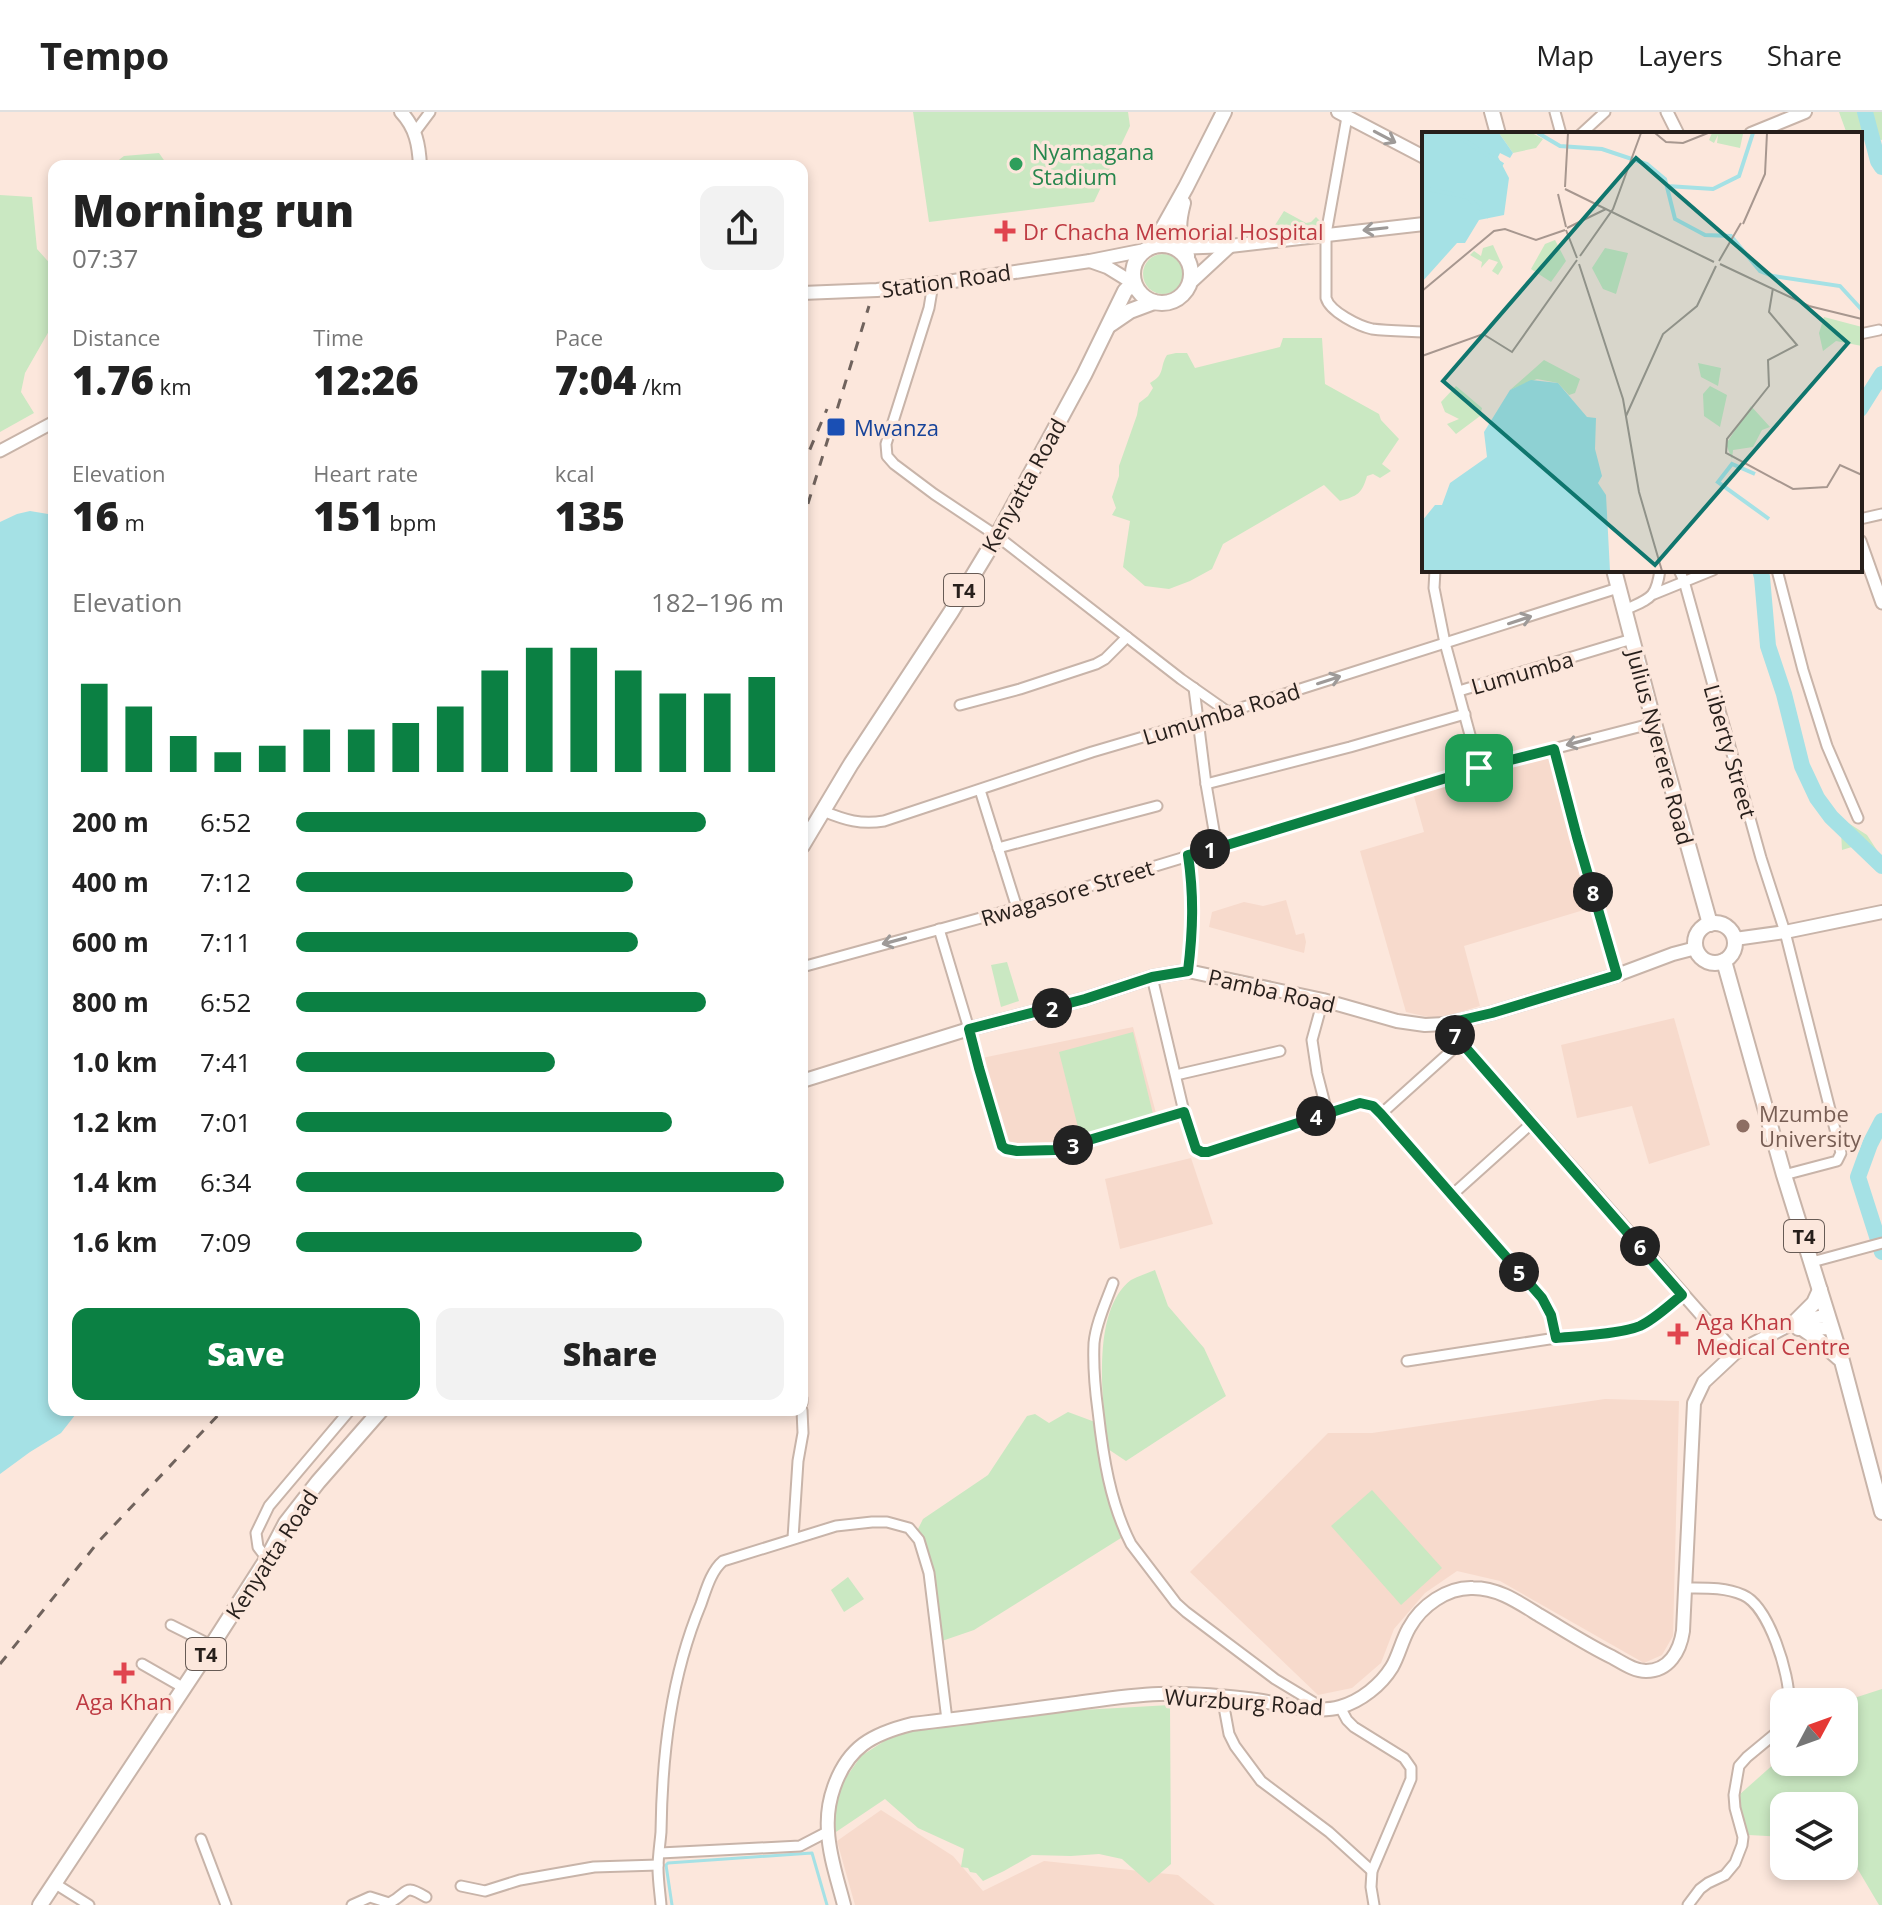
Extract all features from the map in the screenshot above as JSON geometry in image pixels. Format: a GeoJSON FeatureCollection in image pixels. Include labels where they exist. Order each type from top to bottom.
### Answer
{"type":"FeatureCollection","features":[{"type":"Feature","properties":{"kind":"highway","name":"T4"},"geometry":{"type":"LineString","coordinates":[[1133,283],[1138,257],[1149,248],[1186,187],[1224,112]]}},
{"type":"Feature","properties":{"kind":"highway"},"geometry":{"type":"LineString","coordinates":[[1492,112],[1497,132]]}},
{"type":"Feature","properties":{"kind":"highway","name":"T4"},"geometry":{"type":"LineString","coordinates":[[1186,187],[1178,233],[1192,273],[1191,282]]}},
{"type":"Feature","properties":{"kind":"highway"},"geometry":{"type":"LineString","coordinates":[[1149,248],[1162,245],[1183,252]]}},
{"type":"Feature","properties":{"kind":"highway"},"geometry":{"type":"LineString","coordinates":[[1110,324],[1130,311],[1154,302],[1173,302],[1181,297],[1191,282]]}},
{"type":"Feature","properties":{"kind":"highway"},"geometry":{"type":"LineString","coordinates":[[1133,283],[1146,298],[1154,302]]}},
{"type":"Feature","properties":{"kind":"highway","name":"Kenyatta Road"},"geometry":{"type":"LineString","coordinates":[[808,836],[997,536],[1125,291],[1133,283]]}},
{"type":"Feature","properties":{"kind":"highway","name":"Julius Nyerere Road"},"geometry":{"type":"LineString","coordinates":[[1614,572],[1710,924]]}},
{"type":"Feature","properties":{"kind":"highway"},"geometry":{"type":"LineString","coordinates":[[1710,924],[1725,926],[1735,939],[1733,952],[1724,961],[1712,963],[1696,948],[1697,935],[1710,924]]}},
{"type":"Feature","properties":{"kind":"highway","name":"T4"},"geometry":{"type":"LineString","coordinates":[[1724,961],[1784,1175],[1842,1361],[1882,1512]]}},
{"type":"Feature","properties":{"kind":"highway"},"geometry":{"type":"LineString","coordinates":[[1820,1290],[1798,1325],[1842,1361]]}},
{"type":"Feature","properties":{"kind":"highway","name":"Kenyatta Road"},"geometry":{"type":"LineString","coordinates":[[40,1905],[184,1688],[267,1559],[286,1523],[376,1416]]}},
{"type":"Feature","properties":{"kind":"main road"},"geometry":{"type":"LineString","coordinates":[[401,112],[415,132],[420,160]]}},
{"type":"Feature","properties":{"kind":"main road"},"geometry":{"type":"LineString","coordinates":[[1756,132],[1805,112]]}},
{"type":"Feature","properties":{"kind":"main road"},"geometry":{"type":"LineString","coordinates":[[1342,114],[1422,156]]}},
{"type":"Feature","properties":{"kind":"main road"},"geometry":{"type":"LineString","coordinates":[[1183,252],[1422,224]]}},
{"type":"Feature","properties":{"kind":"main road"},"geometry":{"type":"LineString","coordinates":[[1191,282],[1230,246]]}},
{"type":"Feature","properties":{"kind":"main road","name":"Station Road"},"geometry":{"type":"LineString","coordinates":[[808,293],[933,284],[1090,261],[1149,248]]}},
{"type":"Feature","properties":{"kind":"main road"},"geometry":{"type":"LineString","coordinates":[[1090,261],[1107,267],[1133,283]]}},
{"type":"Feature","properties":{"kind":"main road"},"geometry":{"type":"LineString","coordinates":[[1735,939],[1882,912]]}},
{"type":"Feature","properties":{"kind":"main road","name":"Pamba Road"},"geometry":{"type":"LineString","coordinates":[[808,1079],[969,1029],[1085,999],[1152,977],[1188,971],[1425,1025],[1445,1024],[1492,1013],[1696,948]]}},
{"type":"Feature","properties":{"kind":"main road","name":"Wurzburg Road"},"geometry":{"type":"LineString","coordinates":[[844,1905],[827,1832],[832,1795],[838,1775],[851,1754],[889,1729],[1157,1694],[1222,1696],[1325,1709],[1340,1707],[1380,1683],[1392,1667],[1410,1627],[1419,1615],[1433,1602],[1463,1588],[1503,1593],[1606,1654],[1643,1671],[1665,1665],[1676,1656],[1683,1631],[1694,1403],[1704,1382],[1735,1353],[1771,1333],[1798,1325],[1830,1322]]}},
{"type":"Feature","properties":{"kind":"street"},"geometry":{"type":"LineString","coordinates":[[415,132],[430,112]]}},
{"type":"Feature","properties":{"kind":"street"},"geometry":{"type":"LineString","coordinates":[[1555,112],[1560,132]]}},
{"type":"Feature","properties":{"kind":"street"},"geometry":{"type":"LineString","coordinates":[[1583,132],[1605,112]]}},
{"type":"Feature","properties":{"kind":"street"},"geometry":{"type":"LineString","coordinates":[[1667,112],[1677,132]]}},
{"type":"Feature","properties":{"kind":"street"},"geometry":{"type":"LineString","coordinates":[[1342,114],[1326,234],[1328,305],[1369,328],[1422,332]]}},
{"type":"Feature","properties":{"kind":"street"},"geometry":{"type":"LineString","coordinates":[[933,284],[929,308],[886,444],[887,456],[1228,712]]}},
{"type":"Feature","properties":{"kind":"street"},"geometry":{"type":"LineString","coordinates":[[1862,334],[1879,330]]}},
{"type":"Feature","properties":{"kind":"street"},"geometry":{"type":"LineString","coordinates":[[0,451],[48,425]]}},
{"type":"Feature","properties":{"kind":"street"},"geometry":{"type":"LineString","coordinates":[[1862,519],[1882,514]]}},
{"type":"Feature","properties":{"kind":"street"},"geometry":{"type":"LineString","coordinates":[[1862,547],[1882,603]]}},
{"type":"Feature","properties":{"kind":"street","name":"Lumumba"},"geometry":{"type":"LineString","coordinates":[[1435,572],[1434,588],[1445,643],[1459,691],[1632,639]]}},
{"type":"Feature","properties":{"kind":"street"},"geometry":{"type":"LineString","coordinates":[[1654,594],[1660,572]]}},
{"type":"Feature","properties":{"kind":"street","name":"Liberty Street"},"geometry":{"type":"LineString","coordinates":[[1680,572],[1785,932],[1841,1153],[1837,1161],[1784,1175]]}},
{"type":"Feature","properties":{"kind":"street"},"geometry":{"type":"LineString","coordinates":[[1625,610],[1654,594],[1708,572]]}},
{"type":"Feature","properties":{"kind":"street"},"geometry":{"type":"LineString","coordinates":[[1778,572],[1827,746],[1858,818]]}},
{"type":"Feature","properties":{"kind":"street","name":"Lumumba Road"},"geometry":{"type":"LineString","coordinates":[[823,811],[854,823],[884,821],[1134,739],[1618,588]]}},
{"type":"Feature","properties":{"kind":"street"},"geometry":{"type":"LineString","coordinates":[[960,705],[1096,664],[1127,637]]}},
{"type":"Feature","properties":{"kind":"street"},"geometry":{"type":"LineString","coordinates":[[1194,688],[1217,848]]}},
{"type":"Feature","properties":{"kind":"street"},"geometry":{"type":"LineString","coordinates":[[1459,691],[1479,768]]}},
{"type":"Feature","properties":{"kind":"street"},"geometry":{"type":"LineString","coordinates":[[1206,784],[1465,714]]}},
{"type":"Feature","properties":{"kind":"street","name":"Rwagasore Street"},"geometry":{"type":"LineString","coordinates":[[808,965],[1017,908],[1479,768],[1654,723]]}},
{"type":"Feature","properties":{"kind":"street"},"geometry":{"type":"LineString","coordinates":[[1554,749],[1617,975]]}},
{"type":"Feature","properties":{"kind":"street"},"geometry":{"type":"LineString","coordinates":[[980,790],[1017,908]]}},
{"type":"Feature","properties":{"kind":"street"},"geometry":{"type":"LineString","coordinates":[[998,848],[1157,806]]}},
{"type":"Feature","properties":{"kind":"street"},"geometry":{"type":"LineString","coordinates":[[1188,855],[1193,926],[1188,971]]}},
{"type":"Feature","properties":{"kind":"street"},"geometry":{"type":"LineString","coordinates":[[939,929],[998,1137],[1006,1149],[1055,1150],[1184,1112]]}},
{"type":"Feature","properties":{"kind":"street"},"geometry":{"type":"LineString","coordinates":[[1152,977],[1184,1112],[1196,1149],[1208,1152],[1360,1103],[1373,1106],[1542,1298],[1551,1315],[1556,1338]]}},
{"type":"Feature","properties":{"kind":"street"},"geometry":{"type":"LineString","coordinates":[[1323,1000],[1312,1040],[1327,1112]]}},
{"type":"Feature","properties":{"kind":"street"},"geometry":{"type":"LineString","coordinates":[[1445,1024],[1735,1353]]}},
{"type":"Feature","properties":{"kind":"street"},"geometry":{"type":"LineString","coordinates":[[1381,1114],[1461,1042]]}},
{"type":"Feature","properties":{"kind":"street"},"geometry":{"type":"LineString","coordinates":[[1176,1075],[1280,1051]]}},
{"type":"Feature","properties":{"kind":"street"},"geometry":{"type":"LineString","coordinates":[[1452,1195],[1532,1123]]}},
{"type":"Feature","properties":{"kind":"street"},"geometry":{"type":"LineString","coordinates":[[1812,1262],[1882,1243]]}},
{"type":"Feature","properties":{"kind":"street"},"geometry":{"type":"LineString","coordinates":[[1113,1283],[1094,1341],[1094,1366],[1103,1457],[1126,1533],[1138,1554],[1186,1612],[1275,1679],[1325,1709]]}},
{"type":"Feature","properties":{"kind":"street"},"geometry":{"type":"LineString","coordinates":[[1407,1361],[1625,1330],[1640,1326],[1682,1295]]}},
{"type":"Feature","properties":{"kind":"street"},"geometry":{"type":"LineString","coordinates":[[267,1559],[258,1547],[256,1533],[269,1506],[345,1416]]}},
{"type":"Feature","properties":{"kind":"street"},"geometry":{"type":"LineString","coordinates":[[793,1538],[802,1416]]}},
{"type":"Feature","properties":{"kind":"street"},"geometry":{"type":"LineString","coordinates":[[661,1905],[658,1865],[662,1782],[670,1714],[685,1646],[715,1569],[723,1561],[836,1526],[872,1522],[902,1525],[914,1533],[923,1550],[929,1573],[947,1720]]}},
{"type":"Feature","properties":{"kind":"street"},"geometry":{"type":"LineString","coordinates":[[1686,1588],[1717,1588],[1746,1595],[1762,1612],[1776,1642],[1790,1688]]}},
{"type":"Feature","properties":{"kind":"street"},"geometry":{"type":"LineString","coordinates":[[171,1625],[211,1645]]}},
{"type":"Feature","properties":{"kind":"street"},"geometry":{"type":"LineString","coordinates":[[142,1664],[184,1688]]}},
{"type":"Feature","properties":{"kind":"street"},"geometry":{"type":"LineString","coordinates":[[1222,1696],[1229,1734],[1261,1781],[1329,1832],[1372,1871]]}},
{"type":"Feature","properties":{"kind":"street"},"geometry":{"type":"LineString","coordinates":[[1340,1707],[1354,1727],[1404,1758],[1411,1768],[1411,1779],[1372,1871],[1374,1905]]}},
{"type":"Feature","properties":{"kind":"street"},"geometry":{"type":"LineString","coordinates":[[1688,1905],[1700,1889],[1727,1874],[1741,1852],[1743,1837],[1735,1808],[1739,1766],[1770,1738]]}},
{"type":"Feature","properties":{"kind":"street"},"geometry":{"type":"LineString","coordinates":[[660,1853],[800,1846],[827,1832]]}},
{"type":"Feature","properties":{"kind":"street"},"geometry":{"type":"LineString","coordinates":[[201,1839],[226,1905]]}},
{"type":"Feature","properties":{"kind":"street"},"geometry":{"type":"LineString","coordinates":[[461,1886],[485,1891],[520,1880],[594,1867],[658,1865]]}},
{"type":"Feature","properties":{"kind":"street"},"geometry":{"type":"LineString","coordinates":[[54,1883],[89,1905]]}},
{"type":"Feature","properties":{"kind":"street"},"geometry":{"type":"LineString","coordinates":[[352,1905],[370,1897],[389,1903],[410,1889],[426,1897]]}},
{"type":"Feature","properties":{"kind":"shaded area"},"geometry":{"type":"Polygon","coordinates":[[[1554,749],[1597,906],[1464,946],[1480,1006],[1437,1019],[1406,1012],[1360,851],[1424,832],[1412,789],[1554,749]]]}},
{"type":"Feature","properties":{"kind":"shaded area"},"geometry":{"type":"Polygon","coordinates":[[[1286,900],[1296,935],[1304,933],[1304,953],[1209,927],[1212,912],[1244,902],[1263,906],[1286,900]]]}},
{"type":"Feature","properties":{"kind":"shaded area"},"geometry":{"type":"Polygon","coordinates":[[[1674,1018],[1710,1145],[1649,1164],[1632,1106],[1577,1118],[1561,1045],[1674,1018]]]}},
{"type":"Feature","properties":{"kind":"shaded area"},"geometry":{"type":"Polygon","coordinates":[[[1133,1027],[1157,1117],[1039,1147],[1006,1146],[982,1058],[1133,1027]]]}},
{"type":"Feature","properties":{"kind":"shaded area"},"geometry":{"type":"Polygon","coordinates":[[[1191,1158],[1213,1224],[1120,1249],[1105,1179],[1191,1158]]]}},
{"type":"Feature","properties":{"kind":"shaded area"},"geometry":{"type":"Polygon","coordinates":[[[1605,1399],[1679,1401],[1673,1636],[1662,1655],[1644,1663],[1500,1581],[1457,1571],[1425,1593],[1394,1629],[1381,1663],[1352,1688],[1318,1695],[1190,1572],[1328,1433],[1372,1433],[1605,1399]]]}},
{"type":"Feature","properties":{"kind":"shaded area"},"geometry":{"type":"Polygon","coordinates":[[[881,1810],[953,1856],[983,1891],[1044,1861],[1178,1875],[1215,1905],[855,1905],[837,1841],[881,1810]]]}},
{"type":"Feature","properties":{"kind":"green space","name":"Nyamagana Stadium"},"geometry":{"type":"Polygon","coordinates":[[[913,112],[1128,112],[1130,126],[1094,202],[929,222],[913,112]]]}},
{"type":"Feature","properties":{"kind":"green space"},"geometry":{"type":"Polygon","coordinates":[[[1839,112],[1882,112],[1882,140],[1862,141],[1862,132],[1846,132],[1839,112]]]}},
{"type":"Feature","properties":{"kind":"green space"},"geometry":{"type":"Polygon","coordinates":[[[159,153],[164,160],[119,160],[124,156],[159,153]]]}},
{"type":"Feature","properties":{"kind":"green space"},"geometry":{"type":"Polygon","coordinates":[[[0,195],[32,197],[37,249],[48,261],[48,333],[25,373],[21,392],[34,413],[0,432],[0,195]]]}},
{"type":"Feature","properties":{"kind":"green space"},"geometry":{"type":"Polygon","coordinates":[[[1284,211],[1306,223],[1316,217],[1320,226],[1316,230],[1310,227],[1304,232],[1272,236],[1270,233],[1284,211]]]}},
{"type":"Feature","properties":{"kind":"green space"},"geometry":{"type":"Polygon","coordinates":[[[1163,254],[1177,260],[1183,274],[1177,288],[1163,294],[1149,288],[1143,274],[1149,260],[1163,254]]]}},
{"type":"Feature","properties":{"kind":"green space"},"geometry":{"type":"Polygon","coordinates":[[[1283,338],[1322,338],[1325,384],[1379,414],[1399,439],[1382,464],[1391,471],[1380,478],[1373,474],[1367,476],[1358,493],[1340,501],[1324,485],[1223,544],[1212,569],[1169,589],[1145,586],[1123,567],[1130,521],[1112,515],[1116,508],[1112,497],[1139,403],[1153,388],[1150,383],[1160,374],[1167,355],[1187,353],[1195,368],[1280,347],[1283,338]]]}},
{"type":"Feature","properties":{"kind":"green space"},"geometry":{"type":"Polygon","coordinates":[[[1836,811],[1839,817],[1867,835],[1882,858],[1882,871],[1855,846],[1842,850],[1841,831],[1830,820],[1825,821],[1825,812],[1836,811]]]}},
{"type":"Feature","properties":{"kind":"green space"},"geometry":{"type":"Polygon","coordinates":[[[1007,962],[1019,1001],[1001,1007],[991,965],[1007,962]]]}},
{"type":"Feature","properties":{"kind":"green space"},"geometry":{"type":"Polygon","coordinates":[[[1133,1032],[1153,1114],[1080,1135],[1059,1052],[1133,1032]]]}},
{"type":"Feature","properties":{"kind":"green space"},"geometry":{"type":"Polygon","coordinates":[[[1155,1270],[1168,1306],[1204,1348],[1226,1396],[1126,1461],[1108,1449],[1102,1384],[1104,1335],[1118,1294],[1131,1280],[1155,1270]]]}},
{"type":"Feature","properties":{"kind":"green space"},"geometry":{"type":"Polygon","coordinates":[[[1068,1412],[1095,1422],[1101,1472],[1121,1538],[974,1630],[939,1642],[928,1555],[917,1531],[923,1519],[988,1475],[1027,1416],[1035,1414],[1049,1423],[1068,1412]]]}},
{"type":"Feature","properties":{"kind":"green space"},"geometry":{"type":"Polygon","coordinates":[[[1372,1490],[1442,1568],[1401,1605],[1331,1526],[1372,1490]]]}},
{"type":"Feature","properties":{"kind":"green space"},"geometry":{"type":"Polygon","coordinates":[[[848,1577],[864,1599],[844,1612],[831,1590],[848,1577]]]}},
{"type":"Feature","properties":{"kind":"green space"},"geometry":{"type":"Polygon","coordinates":[[[1882,1689],[1882,1905],[1879,1905],[1858,1870],[1858,1792],[1770,1792],[1770,1836],[1749,1835],[1738,1817],[1739,1795],[1770,1767],[1770,1776],[1858,1776],[1858,1697],[1882,1689]]]}},
{"type":"Feature","properties":{"kind":"green space"},"geometry":{"type":"Polygon","coordinates":[[[1170,1705],[1171,1864],[1149,1883],[1122,1859],[1099,1854],[1032,1855],[983,1881],[976,1873],[961,1867],[964,1849],[918,1828],[885,1799],[833,1834],[836,1792],[861,1756],[886,1740],[925,1725],[1029,1713],[1170,1705]]]}},
{"type":"Feature","properties":{"kind":"water"},"geometry":{"type":"Polygon","coordinates":[[[30,511],[48,514],[48,1416],[74,1416],[61,1433],[0,1474],[0,522],[30,511]]]}},
{"type":"Feature","properties":{"kind":"waterway"},"geometry":{"type":"LineString","coordinates":[[1865,112],[1882,167]]}},
{"type":"Feature","properties":{"kind":"waterway"},"geometry":{"type":"LineString","coordinates":[[1862,406],[1882,374]]}},
{"type":"Feature","properties":{"kind":"waterway"},"geometry":{"type":"LineString","coordinates":[[1761,572],[1768,646],[1802,766],[1817,798],[1831,817],[1882,866]]}},
{"type":"Feature","properties":{"kind":"waterway"},"geometry":{"type":"LineString","coordinates":[[1882,1121],[1858,1177],[1882,1252]]}},
{"type":"Feature","properties":{"kind":"waterway"},"geometry":{"type":"LineString","coordinates":[[672,1905],[668,1863],[812,1853],[827,1905]]}},
{"type":"Feature","properties":{"kind":"railway"},"geometry":{"type":"LineString","coordinates":[[808,504],[869,306]]}},
{"type":"Feature","properties":{"kind":"railway"},"geometry":{"type":"LineString","coordinates":[[808,454],[827,409]]}},
{"type":"Feature","properties":{"kind":"railway"},"geometry":{"type":"LineString","coordinates":[[0,1664],[99,1541],[217,1416]]}},
{"type":"Feature","properties":{"kind":"place","name":"Nyamagana Stadium"},"geometry":{"type":"Point","coordinates":[1016,164]}},
{"type":"Feature","properties":{"kind":"place","name":"Dr Chacha Memorial Hospital"},"geometry":{"type":"Point","coordinates":[1005,231]}},
{"type":"Feature","properties":{"kind":"place","name":"Mwanza"},"geometry":{"type":"Point","coordinates":[836,427]}},
{"type":"Feature","properties":{"kind":"place","name":"Mzumbe University"},"geometry":{"type":"Point","coordinates":[1743,1126]}},
{"type":"Feature","properties":{"kind":"place","name":"Aga Khan Medical Centre"},"geometry":{"type":"Point","coordinates":[1678,1334]}},
{"type":"Feature","properties":{"kind":"place","name":"Aga Khan"},"geometry":{"type":"Point","coordinates":[124,1673]}},
{"type":"Feature","properties":{"kind":"route"},"geometry":{"type":"LineString","coordinates":[[1554,749],[1617,975],[1445,1024],[1682,1295],[1640,1326],[1556,1338],[1551,1315],[1542,1298],[1381,1114],[1367,1104],[1327,1112],[1208,1152],[1196,1149],[1184,1112],[1055,1150],[1017,1151],[1002,1146],[969,1029],[1085,999],[1152,977],[1188,971],[1193,926],[1188,855],[1479,768],[1554,749]]}}]}
